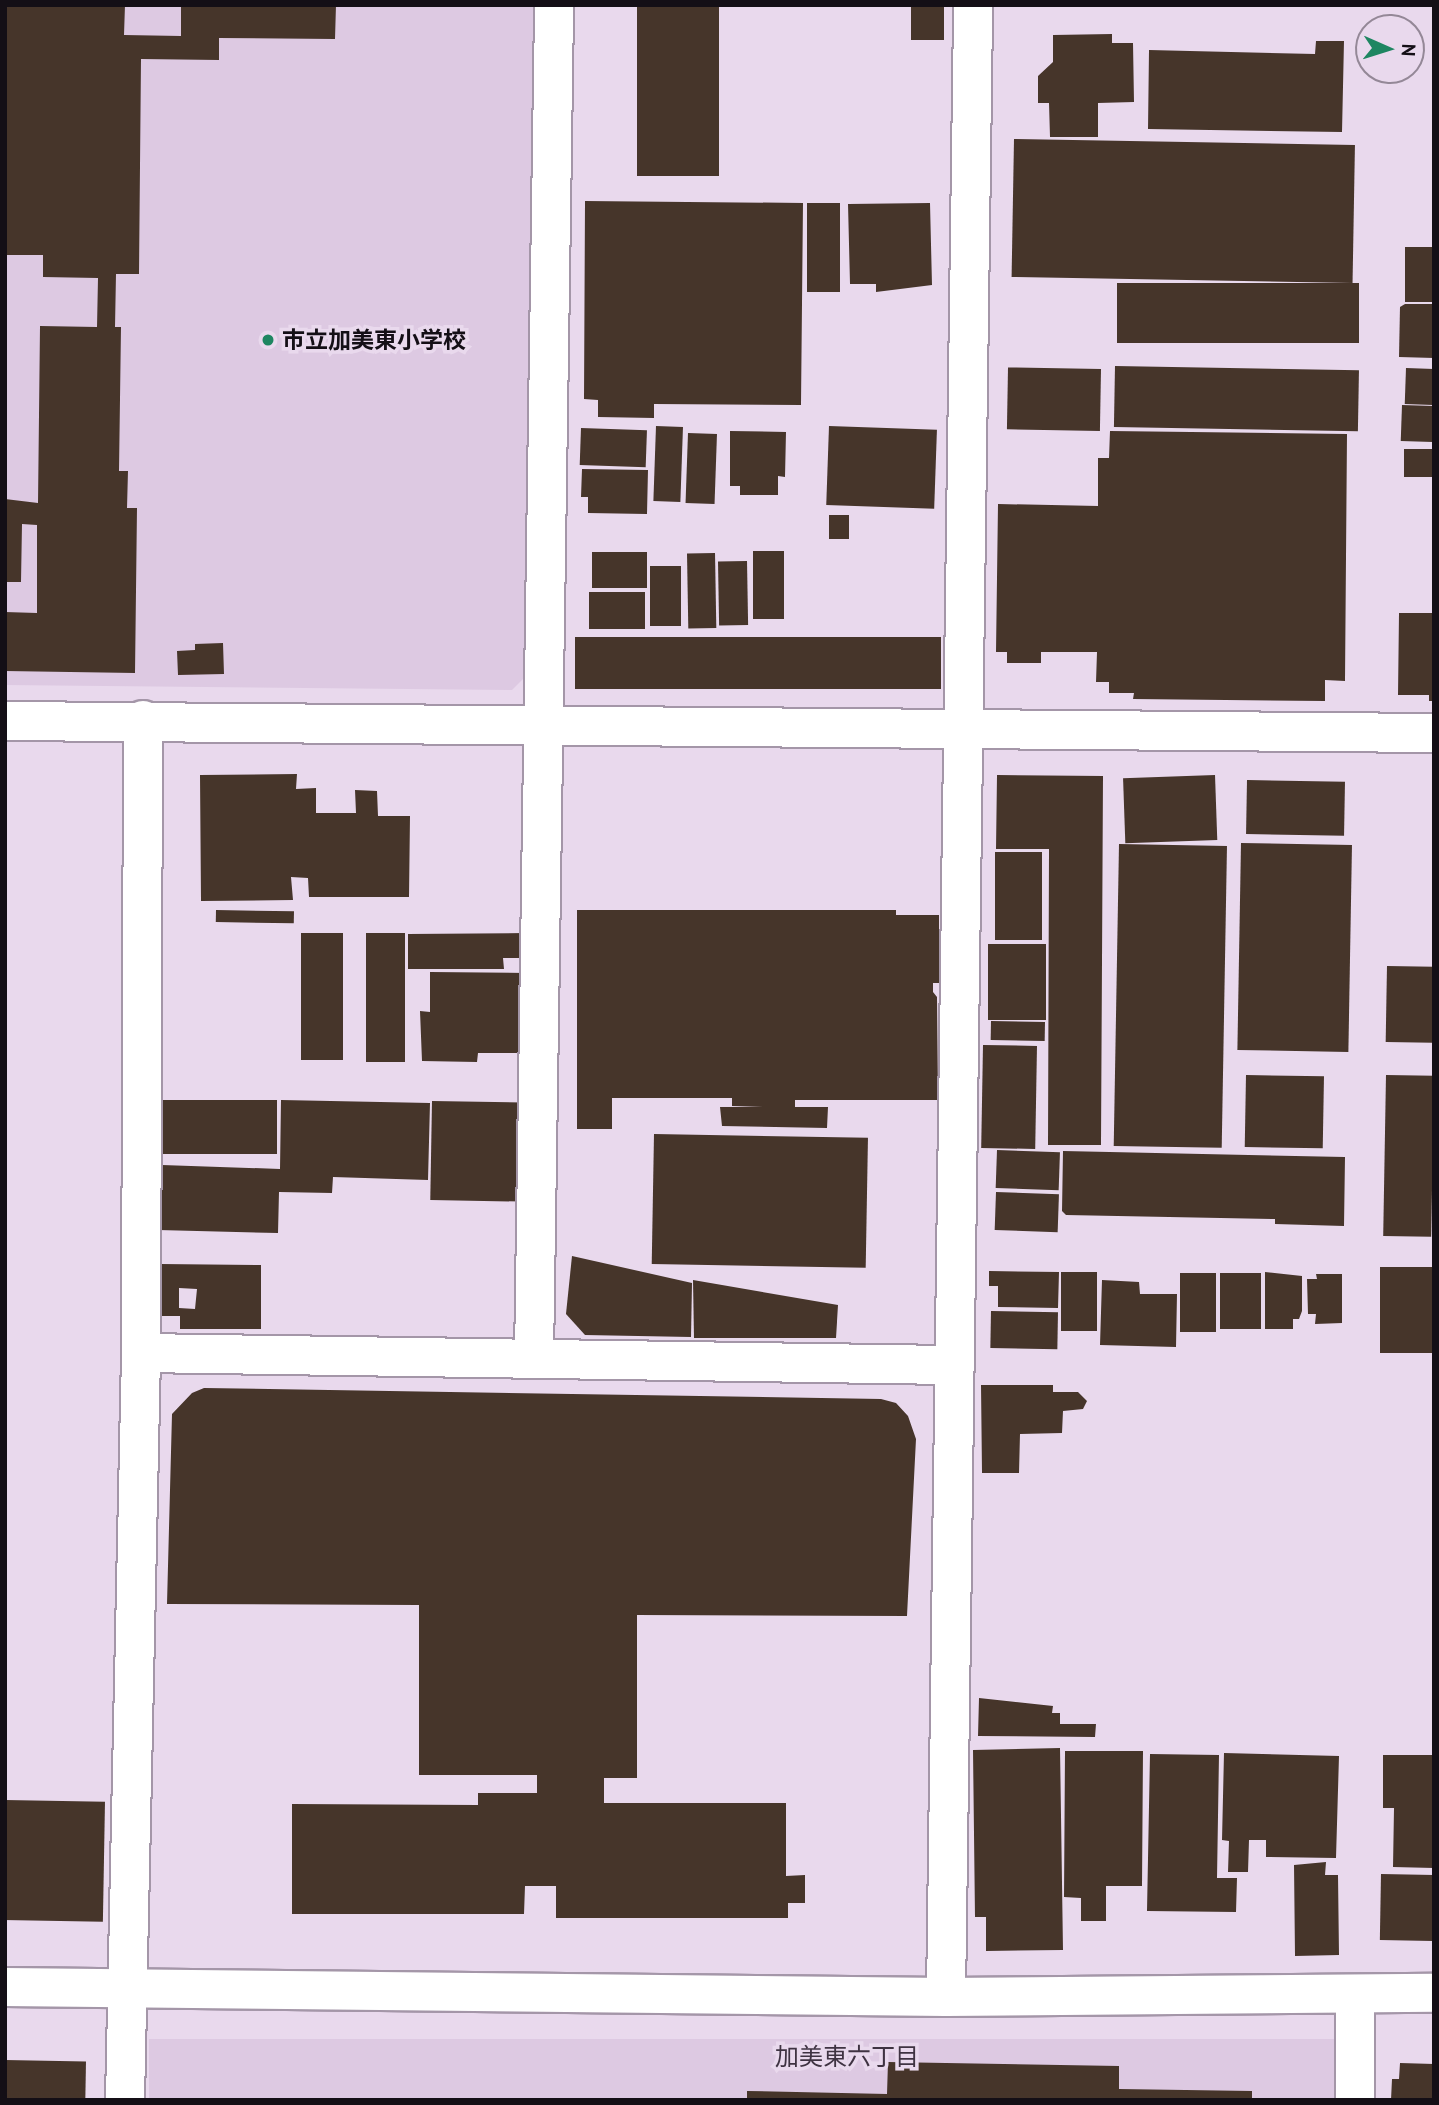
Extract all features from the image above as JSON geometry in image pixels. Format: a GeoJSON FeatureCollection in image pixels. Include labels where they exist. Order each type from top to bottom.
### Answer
{"type":"FeatureCollection","features":[{"type":"Feature","properties":{"kind":"street"},"geometry":{"type":"LineString","coordinates":[[534,1358],[540,724],[554,5]]}},
{"type":"Feature","properties":{"kind":"street"},"geometry":{"type":"LineString","coordinates":[[946,1997],[973,5]]}},
{"type":"Feature","properties":{"kind":"street"},"geometry":{"type":"LineString","coordinates":[[125,2100],[141,1353],[143,720]]}},
{"type":"Feature","properties":{"kind":"street"},"geometry":{"type":"LineString","coordinates":[[5,721],[143,720],[1434,733]]}},
{"type":"Feature","properties":{"kind":"street"},"geometry":{"type":"LineString","coordinates":[[141,1353],[954,1365]]}},
{"type":"Feature","properties":{"kind":"street"},"geometry":{"type":"LineString","coordinates":[[5,1987],[946,1997],[1434,1993]]}},
{"type":"Feature","properties":{"kind":"street"},"geometry":{"type":"LineString","coordinates":[[1355,1994],[1355,2100]]}},
{"type":"Feature","properties":{"kind":"shaded area","name":"市立加美東小学校"},"geometry":{"type":"Polygon","coordinates":[[[5,5],[534,5],[527,675],[512,690],[5,685],[5,5]]]}},
{"type":"Feature","properties":{"kind":"shaded area"},"geometry":{"type":"Polygon","coordinates":[[[149,2039],[1349,2039],[1349,2100],[149,2100],[149,2039]]]}},
{"type":"Feature","properties":{"kind":"building"},"geometry":{"type":"Polygon","coordinates":[[[5,5],[125,5],[124,35],[181,36],[181,5],[336,5],[335,39],[219,38],[219,60],[141,59],[139,274],[116,274],[115,327],[121,327],[119,471],[128,471],[127,508],[137,508],[135,673],[5,671],[5,612],[37,613],[37,525],[22,524],[21,582],[5,582],[5,499],[38,503],[40,326],[97,327],[98,278],[43,277],[43,255],[5,255],[5,5]]]}},
{"type":"Feature","properties":{"kind":"building"},"geometry":{"type":"Polygon","coordinates":[[[637,5],[719,5],[719,176],[637,176],[637,5]]]}},
{"type":"Feature","properties":{"kind":"building"},"geometry":{"type":"Polygon","coordinates":[[[911,5],[944,5],[944,40],[911,40],[911,5]]]}},
{"type":"Feature","properties":{"kind":"building"},"geometry":{"type":"Polygon","coordinates":[[[1112,34],[1112,43],[1133,43],[1134,102],[1098,103],[1098,137],[1050,137],[1049,103],[1038,103],[1038,76],[1053,62],[1053,35],[1112,34]]]}},
{"type":"Feature","properties":{"kind":"building"},"geometry":{"type":"Polygon","coordinates":[[[1316,41],[1344,41],[1342,132],[1148,129],[1149,50],[1315,54],[1316,41]]]}},
{"type":"Feature","properties":{"kind":"building"},"geometry":{"type":"Polygon","coordinates":[[[1014,139],[1355,145],[1353,283],[1012,277],[1014,139]]]}},
{"type":"Feature","properties":{"kind":"building"},"geometry":{"type":"Polygon","coordinates":[[[585,201],[803,203],[801,405],[654,404],[654,418],[598,417],[598,400],[584,399],[585,201]]]}},
{"type":"Feature","properties":{"kind":"building"},"geometry":{"type":"Polygon","coordinates":[[[807,203],[840,203],[840,292],[807,292],[807,203]]]}},
{"type":"Feature","properties":{"kind":"building"},"geometry":{"type":"Polygon","coordinates":[[[930,203],[932,285],[876,292],[876,284],[850,284],[848,204],[930,203]]]}},
{"type":"Feature","properties":{"kind":"building"},"geometry":{"type":"Polygon","coordinates":[[[1405,247],[1434,247],[1434,302],[1405,302],[1405,247]]]}},
{"type":"Feature","properties":{"kind":"building"},"geometry":{"type":"Polygon","coordinates":[[[1117,283],[1359,283],[1359,343],[1117,343],[1117,283]]]}},
{"type":"Feature","properties":{"kind":"building"},"geometry":{"type":"Polygon","coordinates":[[[1405,304],[1434,304],[1434,358],[1399,357],[1400,307],[1405,304]]]}},
{"type":"Feature","properties":{"kind":"building"},"geometry":{"type":"Polygon","coordinates":[[[1115,366],[1359,370],[1358,431],[1114,427],[1115,366]]]}},
{"type":"Feature","properties":{"kind":"building"},"geometry":{"type":"Polygon","coordinates":[[[1008,367],[1101,369],[1100,431],[1007,429],[1008,367]]]}},
{"type":"Feature","properties":{"kind":"building"},"geometry":{"type":"Polygon","coordinates":[[[1406,368],[1434,369],[1433,405],[1405,404],[1406,368]]]}},
{"type":"Feature","properties":{"kind":"building"},"geometry":{"type":"Polygon","coordinates":[[[1402,405],[1434,406],[1433,442],[1401,441],[1402,405]]]}},
{"type":"Feature","properties":{"kind":"building"},"geometry":{"type":"Polygon","coordinates":[[[656,426],[683,427],[680,502],[653,501],[656,426]]]}},
{"type":"Feature","properties":{"kind":"building"},"geometry":{"type":"Polygon","coordinates":[[[829,426],[937,430],[934,509],[826,505],[829,426]]]}},
{"type":"Feature","properties":{"kind":"building"},"geometry":{"type":"Polygon","coordinates":[[[581,428],[647,430],[646,467],[580,465],[581,428]]]}},
{"type":"Feature","properties":{"kind":"building"},"geometry":{"type":"Polygon","coordinates":[[[730,431],[786,432],[785,477],[778,476],[778,495],[740,495],[740,486],[730,486],[730,431]]]}},
{"type":"Feature","properties":{"kind":"building"},"geometry":{"type":"Polygon","coordinates":[[[1110,431],[1347,434],[1345,681],[1325,680],[1325,701],[1133,699],[1134,693],[1109,693],[1109,682],[1096,682],[1097,652],[1041,652],[1041,663],[1007,663],[1007,652],[996,652],[998,504],[1098,506],[1098,458],[1109,458],[1110,431]]]}},
{"type":"Feature","properties":{"kind":"building"},"geometry":{"type":"Polygon","coordinates":[[[688,433],[717,434],[715,504],[686,503],[688,433]]]}},
{"type":"Feature","properties":{"kind":"building"},"geometry":{"type":"Polygon","coordinates":[[[1404,449],[1434,449],[1434,477],[1404,477],[1404,449]]]}},
{"type":"Feature","properties":{"kind":"building"},"geometry":{"type":"Polygon","coordinates":[[[582,469],[648,470],[647,514],[588,513],[588,497],[581,497],[582,469]]]}},
{"type":"Feature","properties":{"kind":"building"},"geometry":{"type":"Polygon","coordinates":[[[829,515],[849,515],[849,539],[829,539],[829,515]]]}},
{"type":"Feature","properties":{"kind":"building"},"geometry":{"type":"Polygon","coordinates":[[[753,551],[784,551],[784,619],[753,619],[753,551]]]}},
{"type":"Feature","properties":{"kind":"building"},"geometry":{"type":"Polygon","coordinates":[[[592,552],[647,552],[647,588],[592,588],[592,552]]]}},
{"type":"Feature","properties":{"kind":"building"},"geometry":{"type":"Polygon","coordinates":[[[687,553],[715,553],[716,628],[688,628],[687,553]]]}},
{"type":"Feature","properties":{"kind":"building"},"geometry":{"type":"Polygon","coordinates":[[[747,561],[748,625],[719,625],[718,562],[747,561]]]}},
{"type":"Feature","properties":{"kind":"building"},"geometry":{"type":"Polygon","coordinates":[[[650,566],[681,566],[681,626],[650,626],[650,566]]]}},
{"type":"Feature","properties":{"kind":"building"},"geometry":{"type":"Polygon","coordinates":[[[589,592],[645,592],[645,629],[589,629],[589,592]]]}},
{"type":"Feature","properties":{"kind":"building"},"geometry":{"type":"Polygon","coordinates":[[[1399,613],[1434,613],[1434,701],[1429,701],[1429,695],[1398,695],[1399,613]]]}},
{"type":"Feature","properties":{"kind":"building"},"geometry":{"type":"Polygon","coordinates":[[[575,637],[941,637],[941,689],[575,689],[575,637]]]}},
{"type":"Feature","properties":{"kind":"building"},"geometry":{"type":"Polygon","coordinates":[[[223,643],[224,674],[178,675],[177,651],[195,650],[195,644],[223,643]]]}},
{"type":"Feature","properties":{"kind":"building"},"geometry":{"type":"Polygon","coordinates":[[[297,774],[296,789],[316,788],[316,813],[356,813],[355,790],[377,791],[378,816],[410,816],[409,897],[309,897],[308,878],[291,877],[293,900],[201,901],[200,775],[297,774]]]}},
{"type":"Feature","properties":{"kind":"building"},"geometry":{"type":"Polygon","coordinates":[[[997,775],[1103,776],[1101,1145],[1048,1145],[1049,849],[996,849],[997,775]]]}},
{"type":"Feature","properties":{"kind":"building"},"geometry":{"type":"Polygon","coordinates":[[[1215,775],[1217,840],[1125,843],[1123,778],[1215,775]]]}},
{"type":"Feature","properties":{"kind":"building"},"geometry":{"type":"Polygon","coordinates":[[[1247,780],[1345,782],[1344,836],[1246,834],[1247,780]]]}},
{"type":"Feature","properties":{"kind":"building"},"geometry":{"type":"Polygon","coordinates":[[[1241,843],[1352,845],[1348,1052],[1237,1050],[1241,843]]]}},
{"type":"Feature","properties":{"kind":"building"},"geometry":{"type":"Polygon","coordinates":[[[1119,844],[1227,846],[1222,1148],[1114,1146],[1119,844]]]}},
{"type":"Feature","properties":{"kind":"building"},"geometry":{"type":"Polygon","coordinates":[[[995,852],[1042,852],[1042,940],[995,940],[995,852]]]}},
{"type":"Feature","properties":{"kind":"building"},"geometry":{"type":"Polygon","coordinates":[[[216,910],[294,911],[294,923],[216,922],[216,910]]]}},
{"type":"Feature","properties":{"kind":"building"},"geometry":{"type":"Polygon","coordinates":[[[577,910],[896,910],[896,915],[939,915],[939,983],[933,983],[933,992],[937,997],[938,1100],[795,1100],[795,1107],[828,1107],[827,1128],[722,1126],[720,1107],[763,1107],[732,1106],[732,1098],[612,1098],[612,1129],[577,1129],[577,910]]]}},
{"type":"Feature","properties":{"kind":"building"},"geometry":{"type":"Polygon","coordinates":[[[301,933],[343,933],[343,1060],[301,1060],[301,933]]]}},
{"type":"Feature","properties":{"kind":"building"},"geometry":{"type":"Polygon","coordinates":[[[366,933],[405,933],[405,1062],[366,1062],[366,933]]]}},
{"type":"Feature","properties":{"kind":"building"},"geometry":{"type":"Polygon","coordinates":[[[525,933],[525,958],[503,958],[504,969],[408,969],[408,934],[525,933]]]}},
{"type":"Feature","properties":{"kind":"building"},"geometry":{"type":"Polygon","coordinates":[[[988,944],[1046,944],[1046,1020],[988,1020],[988,944]]]}},
{"type":"Feature","properties":{"kind":"building"},"geometry":{"type":"Polygon","coordinates":[[[1387,966],[1434,967],[1433,1043],[1386,1042],[1387,966]]]}},
{"type":"Feature","properties":{"kind":"building"},"geometry":{"type":"Polygon","coordinates":[[[430,972],[526,973],[525,1053],[478,1053],[477,1062],[422,1061],[420,1011],[430,1012],[430,972]]]}},
{"type":"Feature","properties":{"kind":"building"},"geometry":{"type":"Polygon","coordinates":[[[991,1021],[1045,1022],[1045,1041],[991,1040],[991,1021]]]}},
{"type":"Feature","properties":{"kind":"building"},"geometry":{"type":"Polygon","coordinates":[[[983,1045],[1037,1046],[1035,1149],[981,1148],[983,1045]]]}},
{"type":"Feature","properties":{"kind":"building"},"geometry":{"type":"Polygon","coordinates":[[[1246,1075],[1324,1076],[1323,1148],[1245,1147],[1246,1075]]]}},
{"type":"Feature","properties":{"kind":"building"},"geometry":{"type":"Polygon","coordinates":[[[1386,1075],[1434,1076],[1431,1237],[1383,1236],[1386,1075]]]}},
{"type":"Feature","properties":{"kind":"building"},"geometry":{"type":"Polygon","coordinates":[[[158,1100],[277,1100],[277,1154],[158,1154],[158,1100]]]}},
{"type":"Feature","properties":{"kind":"building"},"geometry":{"type":"Polygon","coordinates":[[[281,1100],[430,1103],[428,1180],[333,1177],[332,1193],[279,1192],[278,1233],[158,1230],[162,1165],[280,1169],[281,1100]]]}},
{"type":"Feature","properties":{"kind":"building"},"geometry":{"type":"Polygon","coordinates":[[[432,1101],[524,1103],[522,1202],[430,1200],[432,1101]]]}},
{"type":"Feature","properties":{"kind":"building"},"geometry":{"type":"Polygon","coordinates":[[[654,1134],[868,1138],[866,1268],[652,1264],[654,1134]]]}},
{"type":"Feature","properties":{"kind":"building"},"geometry":{"type":"Polygon","coordinates":[[[997,1150],[1060,1152],[1059,1190],[996,1188],[997,1150]]]}},
{"type":"Feature","properties":{"kind":"building"},"geometry":{"type":"Polygon","coordinates":[[[1063,1151],[1345,1157],[1344,1226],[1275,1224],[1275,1219],[1066,1215],[1062,1211],[1063,1151]]]}},
{"type":"Feature","properties":{"kind":"building"},"geometry":{"type":"Polygon","coordinates":[[[996,1192],[1059,1194],[1058,1232],[995,1230],[996,1192]]]}},
{"type":"Feature","properties":{"kind":"building"},"geometry":{"type":"Polygon","coordinates":[[[572,1256],[692,1283],[691,1337],[585,1335],[566,1314],[572,1256]]]}},
{"type":"Feature","properties":{"kind":"building"},"geometry":{"type":"Polygon","coordinates":[[[160,1264],[261,1265],[261,1329],[180,1329],[180,1316],[152,1316],[160,1264]],[[179,1288],[179,1308],[195,1309],[197,1289],[179,1288]]]}},
{"type":"Feature","properties":{"kind":"building"},"geometry":{"type":"Polygon","coordinates":[[[1380,1267],[1434,1267],[1434,1353],[1380,1353],[1380,1267]]]}},
{"type":"Feature","properties":{"kind":"building"},"geometry":{"type":"Polygon","coordinates":[[[989,1271],[1059,1272],[1058,1308],[998,1307],[998,1286],[989,1286],[989,1271]]]}},
{"type":"Feature","properties":{"kind":"building"},"geometry":{"type":"Polygon","coordinates":[[[1061,1272],[1097,1272],[1097,1331],[1061,1331],[1061,1272]]]}},
{"type":"Feature","properties":{"kind":"building"},"geometry":{"type":"Polygon","coordinates":[[[1265,1272],[1302,1276],[1302,1311],[1299,1319],[1293,1319],[1293,1329],[1265,1329],[1265,1272]]]}},
{"type":"Feature","properties":{"kind":"building"},"geometry":{"type":"Polygon","coordinates":[[[1180,1273],[1216,1273],[1216,1332],[1180,1332],[1180,1273]]]}},
{"type":"Feature","properties":{"kind":"building"},"geometry":{"type":"Polygon","coordinates":[[[1220,1273],[1261,1273],[1261,1329],[1220,1329],[1220,1273]]]}},
{"type":"Feature","properties":{"kind":"building"},"geometry":{"type":"Polygon","coordinates":[[[1316,1274],[1342,1274],[1342,1323],[1315,1324],[1316,1314],[1308,1314],[1307,1279],[1317,1279],[1316,1274]]]}},
{"type":"Feature","properties":{"kind":"building"},"geometry":{"type":"Polygon","coordinates":[[[693,1280],[838,1305],[836,1338],[694,1338],[693,1280]]]}},
{"type":"Feature","properties":{"kind":"building"},"geometry":{"type":"Polygon","coordinates":[[[1102,1280],[1139,1282],[1140,1294],[1177,1294],[1176,1347],[1100,1345],[1102,1280]]]}},
{"type":"Feature","properties":{"kind":"building"},"geometry":{"type":"Polygon","coordinates":[[[991,1311],[1058,1312],[1057,1349],[990,1348],[991,1311]]]}},
{"type":"Feature","properties":{"kind":"building"},"geometry":{"type":"Polygon","coordinates":[[[981,1385],[1053,1385],[1053,1392],[1078,1392],[1087,1401],[1083,1409],[1063,1411],[1062,1433],[1020,1434],[1019,1473],[982,1473],[981,1385]]]}},
{"type":"Feature","properties":{"kind":"building"},"geometry":{"type":"Polygon","coordinates":[[[204,1388],[881,1399],[896,1403],[908,1416],[916,1439],[907,1616],[637,1615],[637,1778],[604,1778],[604,1803],[786,1803],[786,1876],[805,1875],[805,1903],[788,1903],[788,1918],[556,1918],[556,1886],[525,1886],[524,1914],[292,1914],[292,1804],[478,1805],[478,1793],[537,1793],[537,1775],[419,1775],[419,1605],[167,1604],[172,1414],[192,1393],[204,1388]]]}},
{"type":"Feature","properties":{"kind":"building"},"geometry":{"type":"Polygon","coordinates":[[[979,1698],[1053,1706],[1052,1713],[1060,1713],[1060,1724],[1096,1724],[1095,1737],[978,1736],[979,1698]]]}},
{"type":"Feature","properties":{"kind":"building"},"geometry":{"type":"Polygon","coordinates":[[[1060,1748],[1063,1950],[986,1951],[986,1917],[975,1917],[973,1750],[1060,1748]]]}},
{"type":"Feature","properties":{"kind":"building"},"geometry":{"type":"Polygon","coordinates":[[[1065,1751],[1143,1751],[1142,1886],[1106,1886],[1106,1921],[1081,1921],[1081,1898],[1064,1897],[1065,1751]]]}},
{"type":"Feature","properties":{"kind":"building"},"geometry":{"type":"Polygon","coordinates":[[[1224,1753],[1339,1756],[1336,1858],[1266,1857],[1266,1840],[1249,1840],[1248,1872],[1228,1872],[1229,1841],[1222,1840],[1224,1753]]]}},
{"type":"Feature","properties":{"kind":"building"},"geometry":{"type":"Polygon","coordinates":[[[1150,1754],[1219,1755],[1217,1878],[1237,1878],[1236,1912],[1147,1911],[1150,1754]]]}},
{"type":"Feature","properties":{"kind":"building"},"geometry":{"type":"Polygon","coordinates":[[[1383,1755],[1434,1755],[1434,1868],[1393,1867],[1394,1808],[1383,1808],[1383,1755]]]}},
{"type":"Feature","properties":{"kind":"building"},"geometry":{"type":"Polygon","coordinates":[[[5,1800],[105,1802],[103,1922],[5,1920],[5,1800]]]}},
{"type":"Feature","properties":{"kind":"building"},"geometry":{"type":"Polygon","coordinates":[[[1326,1862],[1325,1875],[1338,1875],[1339,1955],[1295,1956],[1294,1865],[1326,1862]]]}},
{"type":"Feature","properties":{"kind":"building"},"geometry":{"type":"Polygon","coordinates":[[[1381,1874],[1434,1875],[1433,1941],[1380,1940],[1381,1874]]]}},
{"type":"Feature","properties":{"kind":"building"},"geometry":{"type":"Polygon","coordinates":[[[5,2060],[86,2061],[85,2100],[5,2100],[5,2060]]]}},
{"type":"Feature","properties":{"kind":"building"},"geometry":{"type":"Polygon","coordinates":[[[888,2062],[1119,2066],[1119,2089],[1252,2091],[1252,2100],[747,2100],[747,2091],[887,2094],[888,2062]]]}},
{"type":"Feature","properties":{"kind":"building"},"geometry":{"type":"Polygon","coordinates":[[[1400,2063],[1434,2064],[1434,2100],[1391,2100],[1392,2079],[1399,2079],[1400,2063]]]}},
{"type":"Feature","properties":{"kind":"place","name":"市立加美東小学校"},"geometry":{"type":"Point","coordinates":[268,340]}},
{"type":"Feature","properties":{"kind":"district","name":"加美東六丁目"},"geometry":{"type":"Point","coordinates":[847,2057]}}]}
